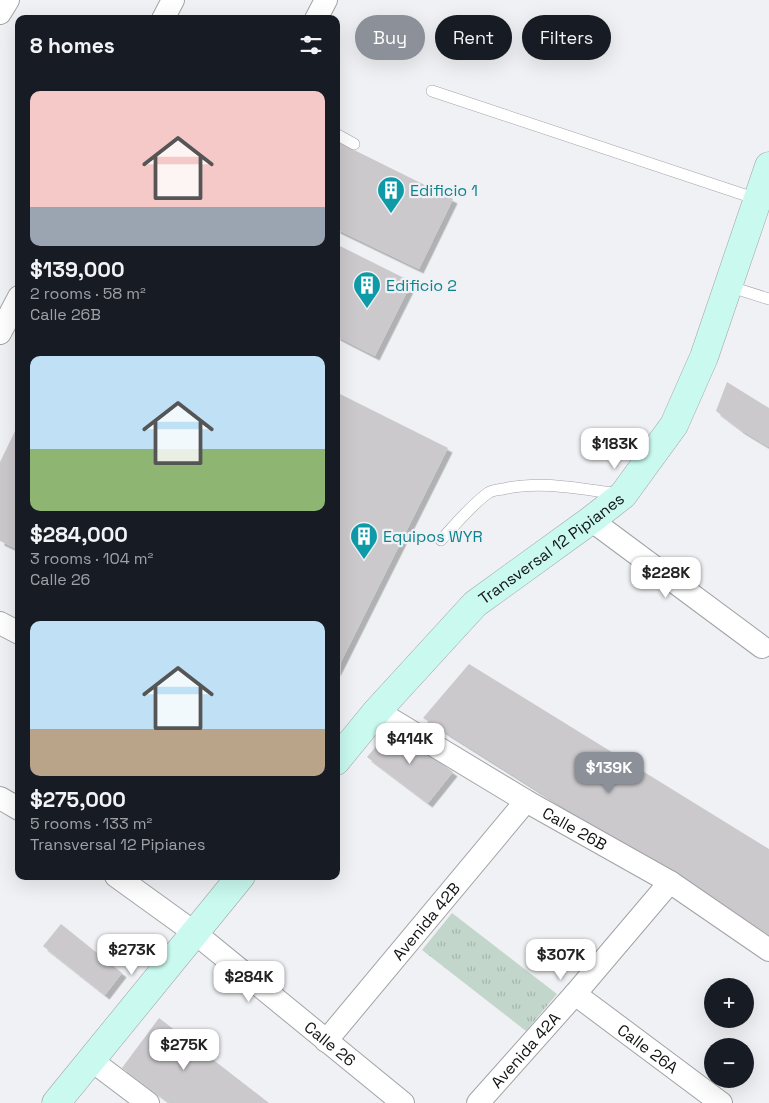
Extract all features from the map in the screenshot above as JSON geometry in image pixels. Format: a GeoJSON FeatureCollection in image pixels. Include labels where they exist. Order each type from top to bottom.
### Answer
{"type":"FeatureCollection","features":[{"type":"Feature","properties":{"kind":"street"},"geometry":{"type":"LineString","coordinates":[[0,13],[8,0]]}},
{"type":"Feature","properties":{"kind":"street"},"geometry":{"type":"LineString","coordinates":[[166,15],[173,0]]}},
{"type":"Feature","properties":{"kind":"street"},"geometry":{"type":"LineString","coordinates":[[318,15],[326,0]]}},
{"type":"Feature","properties":{"kind":"street","name":"Transversal 12 Pipianes"},"geometry":{"type":"LineString","coordinates":[[340,756],[377,711],[476,604],[592,520],[623,495],[674,425],[704,357],[769,166]]}},
{"type":"Feature","properties":{"kind":"street"},"geometry":{"type":"LineString","coordinates":[[0,333],[15,305]]}},
{"type":"Feature","properties":{"kind":"street"},"geometry":{"type":"LineString","coordinates":[[592,520],[762,647]]}},
{"type":"Feature","properties":{"kind":"street"},"geometry":{"type":"LineString","coordinates":[[0,623],[15,631]]}},
{"type":"Feature","properties":{"kind":"street","name":"Calle 26B"},"geometry":{"type":"LineString","coordinates":[[377,711],[526,801],[670,882],[769,950]]}},
{"type":"Feature","properties":{"kind":"street"},"geometry":{"type":"LineString","coordinates":[[0,798],[15,807]]}},
{"type":"Feature","properties":{"kind":"street","name":"Avenida 42B"},"geometry":{"type":"LineString","coordinates":[[326,1041],[526,801]]}},
{"type":"Feature","properties":{"kind":"street","name":"Calle 26"},"geometry":{"type":"LineString","coordinates":[[122,880],[195,933],[403,1103]]}},
{"type":"Feature","properties":{"kind":"street"},"geometry":{"type":"LineString","coordinates":[[60,1101],[91,1060],[238,880]]}},
{"type":"Feature","properties":{"kind":"street","name":"Avenida 42A"},"geometry":{"type":"LineString","coordinates":[[478,1103],[575,994],[670,882]]}},
{"type":"Feature","properties":{"kind":"street","name":"Calle 26A"},"geometry":{"type":"LineString","coordinates":[[575,994],[721,1103]]}},
{"type":"Feature","properties":{"kind":"street"},"geometry":{"type":"LineString","coordinates":[[91,1060],[143,1102]]}},
{"type":"Feature","properties":{"kind":"lane"},"geometry":{"type":"LineString","coordinates":[[432,91],[757,199]]}},
{"type":"Feature","properties":{"kind":"lane"},"geometry":{"type":"LineString","coordinates":[[340,136],[354,144]]}},
{"type":"Feature","properties":{"kind":"lane"},"geometry":{"type":"LineString","coordinates":[[728,286],[769,299]]}},
{"type":"Feature","properties":{"kind":"lane"},"geometry":{"type":"LineString","coordinates":[[441,540],[472,506],[490,492],[509,487],[536,484],[623,495]]}},
{"type":"Feature","properties":{"kind":"green space"},"geometry":{"type":"Polygon","coordinates":[[[452,913],[557,994],[526,1031],[422,950],[452,913]]]}},
{"type":"Feature","properties":{"kind":"building","name":"Edificio 1"},"geometry":{"type":"Polygon","coordinates":[[[340,143],[453,199],[419,269],[340,231],[340,143]]]}},
{"type":"Feature","properties":{"kind":"building","name":"Edificio 2"},"geometry":{"type":"Polygon","coordinates":[[[340,246],[412,282],[375,356],[340,338],[340,246]]]}},
{"type":"Feature","properties":{"kind":"building"},"geometry":{"type":"Polygon","coordinates":[[[727,382],[769,408],[769,447],[741,430],[716,411],[727,382]]]}},
{"type":"Feature","properties":{"kind":"building","name":"Equipos WYR"},"geometry":{"type":"Polygon","coordinates":[[[340,394],[448,448],[340,664],[340,394]]]}},
{"type":"Feature","properties":{"kind":"building"},"geometry":{"type":"Polygon","coordinates":[[[15,431],[15,548],[0,541],[0,462],[15,431]]]}},
{"type":"Feature","properties":{"kind":"building"},"geometry":{"type":"Polygon","coordinates":[[[469,664],[769,849],[769,937],[423,718],[469,664]]]}},
{"type":"Feature","properties":{"kind":"building"},"geometry":{"type":"Polygon","coordinates":[[[392,728],[453,772],[428,803],[367,757],[392,728]]]}},
{"type":"Feature","properties":{"kind":"building"},"geometry":{"type":"Polygon","coordinates":[[[61,924],[122,973],[105,995],[43,946],[61,924]]]}},
{"type":"Feature","properties":{"kind":"building"},"geometry":{"type":"Polygon","coordinates":[[[159,1018],[269,1103],[170,1103],[122,1068],[159,1018]]]}},
{"type":"Feature","properties":{"kind":"place","name":"Edificio 1"},"geometry":{"type":"Point","coordinates":[391,214]}},
{"type":"Feature","properties":{"kind":"place","name":"Edificio 2"},"geometry":{"type":"Point","coordinates":[367,309]}},
{"type":"Feature","properties":{"kind":"place","name":"Equipos WYR"},"geometry":{"type":"Point","coordinates":[364,560]}}]}
